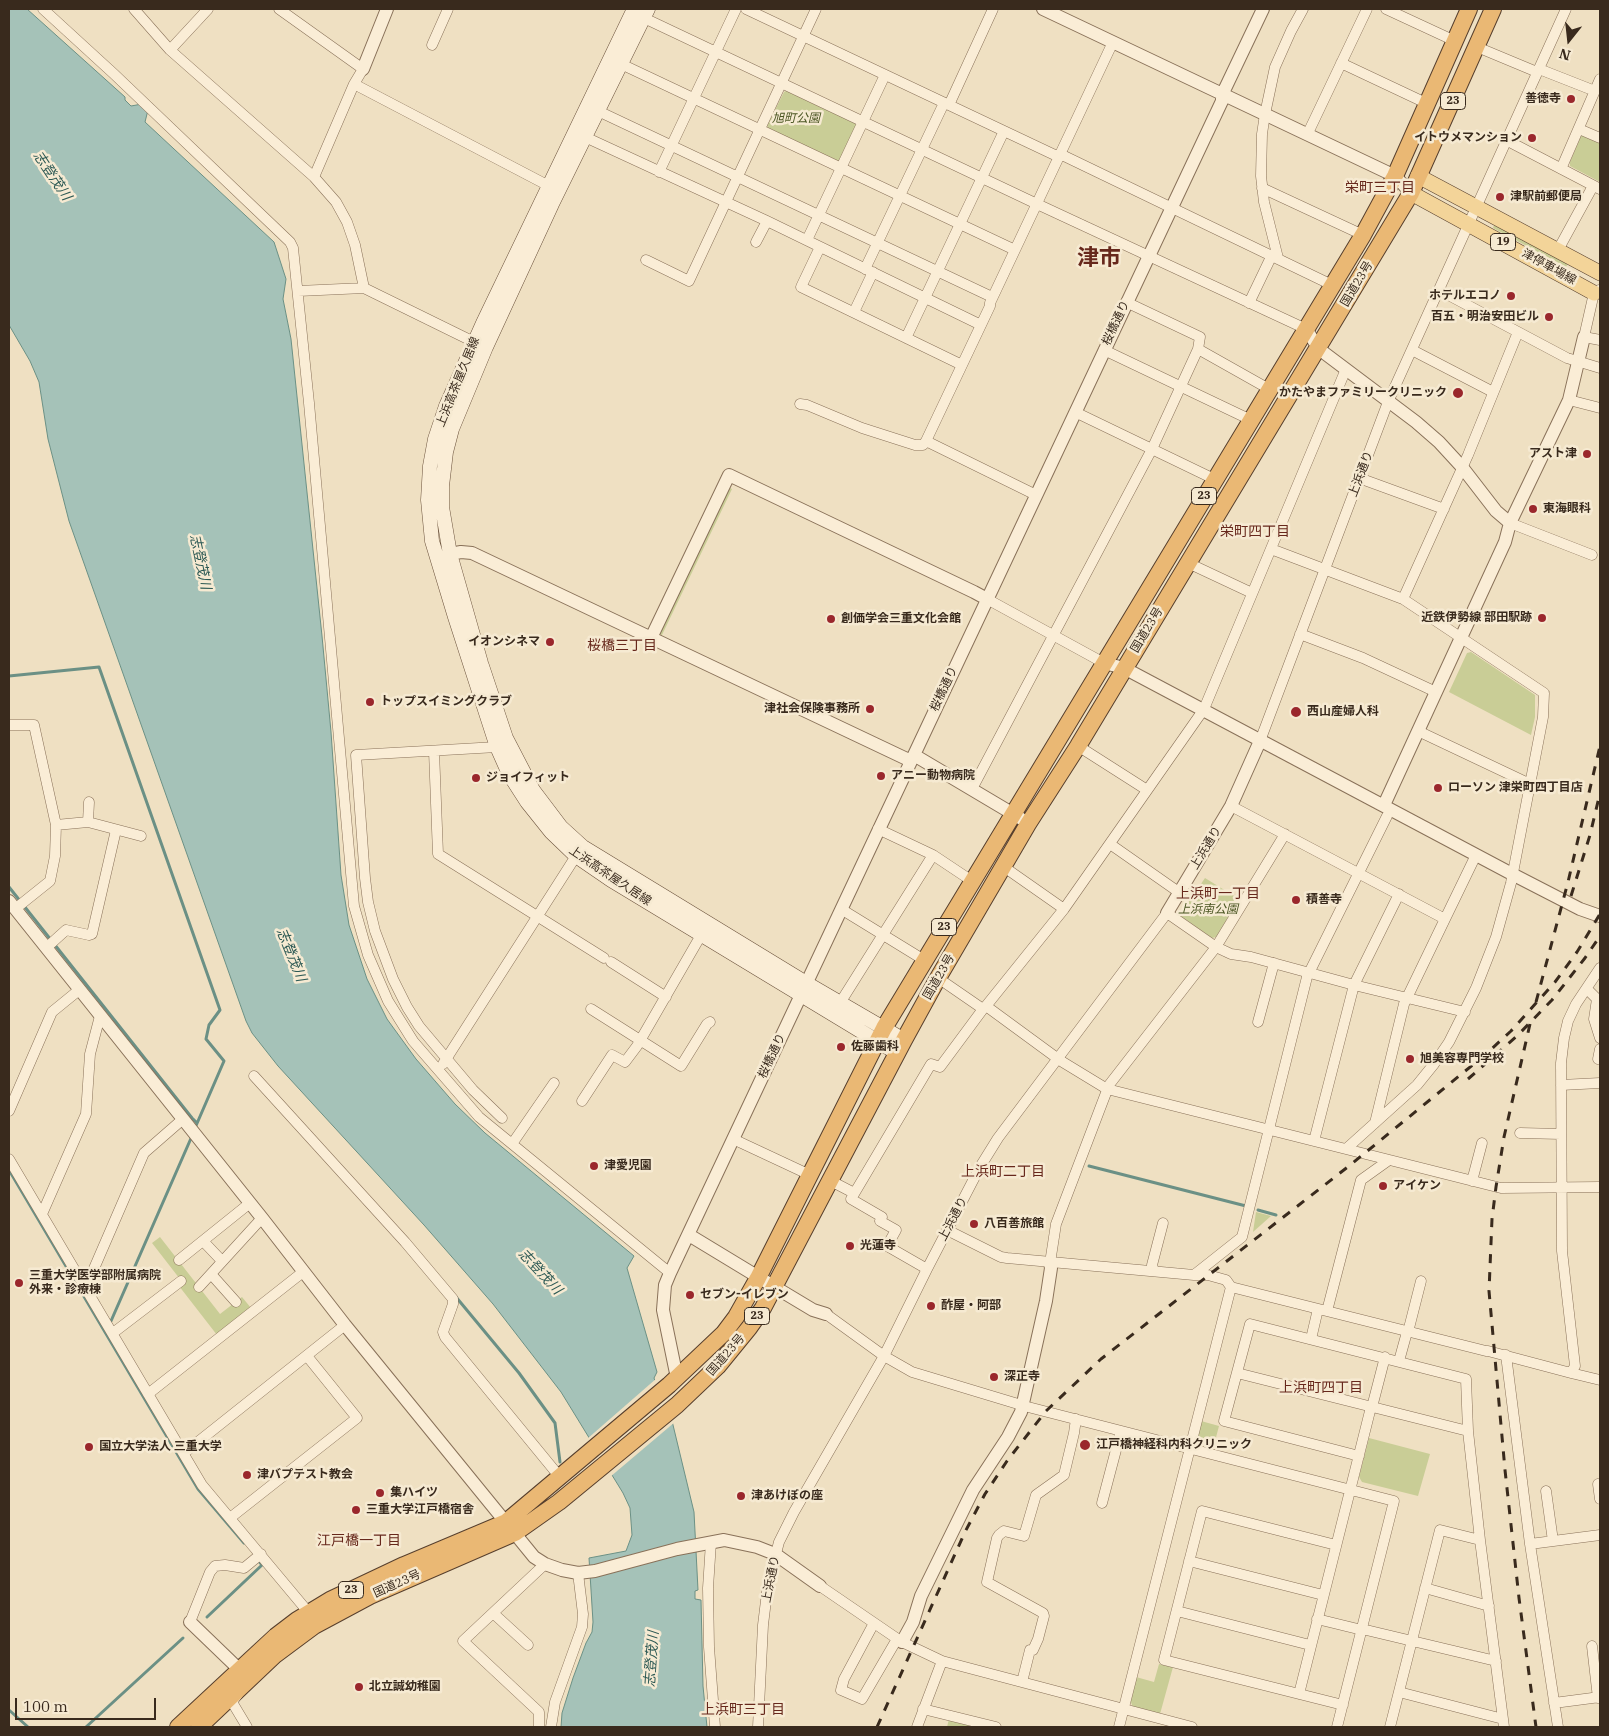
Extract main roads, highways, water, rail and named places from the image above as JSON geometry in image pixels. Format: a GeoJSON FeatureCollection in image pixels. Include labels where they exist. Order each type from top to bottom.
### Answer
{"type":"FeatureCollection","features":[{"type":"Feature","properties":{"kind":"highway","name":"国道23号"},"geometry":{"type":"LineString","coordinates":[[199,1727],[276,1636],[309,1613],[330,1600],[404,1564],[510,1528],[546,1488],[673,1381],[724,1333],[736,1317],[758,1278],[880,1035],[1362,235],[1395,176],[1469,9]]}},
{"type":"Feature","properties":{"kind":"highway","name":"国道23号"},"geometry":{"type":"LineString","coordinates":[[178,1727],[243,1674],[314,1626],[346,1607],[409,1578],[559,1502],[677,1405],[718,1366],[763,1308],[900,1046],[938,978],[1028,824],[1078,746],[1411,192],[1493,9]]}},
{"type":"Feature","properties":{"kind":"main road","name":"上浜高茶屋久居線"},"geometry":{"type":"LineString","coordinates":[[642,12],[621,64],[598,111],[480,344],[446,406],[435,439],[430,466],[428,500],[432,541],[454,617],[497,747],[509,774],[527,802],[551,832],[576,856],[611,880],[704,928]]}},
{"type":"Feature","properties":{"kind":"main road","name":"上浜高茶屋久居線"},"geometry":{"type":"LineString","coordinates":[[642,12],[549,186],[480,344],[446,452],[442,486],[442,507],[450,554],[481,663],[506,738],[533,790],[561,827],[583,847],[704,928],[900,1046]]}},
{"type":"Feature","properties":{"kind":"main road","name":"津停車場線"},"geometry":{"type":"LineString","coordinates":[[1418,176],[1600,273]]}},
{"type":"Feature","properties":{"kind":"main road","name":"津停車場線"},"geometry":{"type":"LineString","coordinates":[[1411,192],[1597,291]]}},
{"type":"Feature","properties":{"kind":"main road","name":"上浜高茶屋久居線"},"geometry":{"type":"LineString","coordinates":[[803,989],[840,1003],[880,1035]]}},
{"type":"Feature","properties":{"kind":"water","name":"志登茂川"},"geometry":{"type":"Polygon","coordinates":[[[9,9],[27,9],[125,97],[125,100],[131,106],[142,104],[148,110],[145,122],[274,242],[286,279],[283,299],[291,339],[331,732],[341,875],[349,925],[367,979],[387,1019],[416,1059],[455,1104],[485,1133],[634,1256],[627,1268],[657,1372],[654,1378],[656,1384],[666,1396],[694,1512],[698,1590],[695,1591],[695,1599],[701,1600],[703,1686],[707,1727],[561,1727],[562,1713],[573,1678],[592,1632],[589,1558],[626,1551],[632,1535],[630,1508],[623,1493],[561,1392],[493,1304],[424,1225],[278,1066],[252,1033],[246,1021],[69,521],[48,439],[39,382],[30,361],[9,325],[9,9]]]}},
{"type":"Feature","properties":{"kind":"waterway"},"geometry":{"type":"LineString","coordinates":[[9,676],[99,667],[220,1010],[209,1025],[206,1039],[224,1061],[195,1128]]}},
{"type":"Feature","properties":{"kind":"waterway"},"geometry":{"type":"LineString","coordinates":[[9,887],[197,1123]]}},
{"type":"Feature","properties":{"kind":"waterway"},"geometry":{"type":"LineString","coordinates":[[111,1321],[192,1136]]}},
{"type":"Feature","properties":{"kind":"waterway"},"geometry":{"type":"LineString","coordinates":[[1089,1166],[1246,1206]]}},
{"type":"Feature","properties":{"kind":"waterway"},"geometry":{"type":"LineString","coordinates":[[9,1170],[198,1489],[244,1543]]}},
{"type":"Feature","properties":{"kind":"waterway"},"geometry":{"type":"LineString","coordinates":[[1258,1210],[1276,1215]]}},
{"type":"Feature","properties":{"kind":"waterway"},"geometry":{"type":"LineString","coordinates":[[456,1297],[519,1373],[555,1423],[560,1462]]}},
{"type":"Feature","properties":{"kind":"waterway"},"geometry":{"type":"LineString","coordinates":[[207,1617],[262,1565],[258,1560]]}},
{"type":"Feature","properties":{"kind":"waterway"},"geometry":{"type":"LineString","coordinates":[[86,1727],[183,1638]]}},
{"type":"Feature","properties":{"kind":"waterway"},"geometry":{"type":"LineString","coordinates":[[9,1710],[28,1727]]}},
{"type":"Feature","properties":{"kind":"railway"},"geometry":{"type":"LineString","coordinates":[[1536,1002],[1568,882],[1600,746]]}},
{"type":"Feature","properties":{"kind":"railway"},"geometry":{"type":"LineString","coordinates":[[1571,896],[1590,835],[1600,793]]}},
{"type":"Feature","properties":{"kind":"railway"},"geometry":{"type":"LineString","coordinates":[[877,1727],[965,1532],[985,1494],[1007,1461],[1046,1411],[1101,1359],[1349,1166],[1486,1054],[1511,1031],[1555,982],[1577,952],[1600,914]]}},
{"type":"Feature","properties":{"kind":"railway"},"geometry":{"type":"LineString","coordinates":[[1468,1079],[1517,1036],[1552,1000],[1600,936]]}},
{"type":"Feature","properties":{"kind":"railway"},"geometry":{"type":"LineString","coordinates":[[1530,1024],[1504,1137],[1496,1187],[1492,1219],[1489,1291],[1505,1470],[1536,1727]]}},
{"type":"Feature","properties":{"kind":"place","name":"善徳寺"},"geometry":{"type":"Point","coordinates":[1571,99]}},
{"type":"Feature","properties":{"kind":"place","name":"イトウメマンション"},"geometry":{"type":"Point","coordinates":[1532,138]}},
{"type":"Feature","properties":{"kind":"place","name":"津駅前郵便局"},"geometry":{"type":"Point","coordinates":[1500,197]}},
{"type":"Feature","properties":{"kind":"place","name":"ホテルエコノ"},"geometry":{"type":"Point","coordinates":[1511,296]}},
{"type":"Feature","properties":{"kind":"place","name":"百五・明治安田ビル"},"geometry":{"type":"Point","coordinates":[1549,317]}},
{"type":"Feature","properties":{"kind":"place","name":"かたやまファミリークリニック"},"geometry":{"type":"Point","coordinates":[1458,393]}},
{"type":"Feature","properties":{"kind":"place","name":"アスト津"},"geometry":{"type":"Point","coordinates":[1587,454]}},
{"type":"Feature","properties":{"kind":"place","name":"東海眼科"},"geometry":{"type":"Point","coordinates":[1533,509]}},
{"type":"Feature","properties":{"kind":"place","name":"近鉄伊勢線 部田駅跡"},"geometry":{"type":"Point","coordinates":[1542,618]}},
{"type":"Feature","properties":{"kind":"place","name":"創価学会三重文化会館"},"geometry":{"type":"Point","coordinates":[831,619]}},
{"type":"Feature","properties":{"kind":"place","name":"イオンシネマ"},"geometry":{"type":"Point","coordinates":[550,642]}},
{"type":"Feature","properties":{"kind":"place","name":"トップスイミングクラブ"},"geometry":{"type":"Point","coordinates":[370,702]}},
{"type":"Feature","properties":{"kind":"place","name":"津社会保険事務所"},"geometry":{"type":"Point","coordinates":[870,709]}},
{"type":"Feature","properties":{"kind":"place","name":"西山産婦人科"},"geometry":{"type":"Point","coordinates":[1296,712]}},
{"type":"Feature","properties":{"kind":"place","name":"アニー動物病院"},"geometry":{"type":"Point","coordinates":[881,776]}},
{"type":"Feature","properties":{"kind":"place","name":"ジョイフィット"},"geometry":{"type":"Point","coordinates":[476,778]}},
{"type":"Feature","properties":{"kind":"place","name":"ローソン 津栄町四丁目店"},"geometry":{"type":"Point","coordinates":[1438,788]}},
{"type":"Feature","properties":{"kind":"place","name":"積善寺"},"geometry":{"type":"Point","coordinates":[1296,900]}},
{"type":"Feature","properties":{"kind":"place","name":"佐藤歯科"},"geometry":{"type":"Point","coordinates":[841,1047]}},
{"type":"Feature","properties":{"kind":"place","name":"旭美容専門学校"},"geometry":{"type":"Point","coordinates":[1410,1059]}},
{"type":"Feature","properties":{"kind":"place","name":"津愛児園"},"geometry":{"type":"Point","coordinates":[594,1166]}},
{"type":"Feature","properties":{"kind":"place","name":"アイケン"},"geometry":{"type":"Point","coordinates":[1383,1186]}},
{"type":"Feature","properties":{"kind":"place","name":"八百善旅館"},"geometry":{"type":"Point","coordinates":[974,1224]}},
{"type":"Feature","properties":{"kind":"place","name":"光蓮寺"},"geometry":{"type":"Point","coordinates":[850,1246]}},
{"type":"Feature","properties":{"kind":"place","name":"三重大学医学部附属病院 外来・診療棟"},"geometry":{"type":"Point","coordinates":[19,1283]}},
{"type":"Feature","properties":{"kind":"place","name":"セブン-イレブン"},"geometry":{"type":"Point","coordinates":[690,1295]}},
{"type":"Feature","properties":{"kind":"place","name":"酢屋・阿部"},"geometry":{"type":"Point","coordinates":[931,1306]}},
{"type":"Feature","properties":{"kind":"place","name":"深正寺"},"geometry":{"type":"Point","coordinates":[994,1377]}},
{"type":"Feature","properties":{"kind":"place","name":"江戸橋神経科内科クリニック"},"geometry":{"type":"Point","coordinates":[1085,1445]}},
{"type":"Feature","properties":{"kind":"place","name":"国立大学法人 三重大学"},"geometry":{"type":"Point","coordinates":[89,1447]}},
{"type":"Feature","properties":{"kind":"place","name":"津バプテスト教会"},"geometry":{"type":"Point","coordinates":[247,1475]}},
{"type":"Feature","properties":{"kind":"place","name":"集ハイツ"},"geometry":{"type":"Point","coordinates":[380,1493]}},
{"type":"Feature","properties":{"kind":"place","name":"津あけぼの座"},"geometry":{"type":"Point","coordinates":[741,1496]}},
{"type":"Feature","properties":{"kind":"place","name":"三重大学江戸橋宿舎"},"geometry":{"type":"Point","coordinates":[356,1510]}},
{"type":"Feature","properties":{"kind":"place","name":"北立誠幼稚園"},"geometry":{"type":"Point","coordinates":[359,1687]}},
{"type":"Feature","properties":{"kind":"district","name":"栄町三丁目"},"geometry":{"type":"Point","coordinates":[1380,188]}},
{"type":"Feature","properties":{"kind":"district","name":"津市"},"geometry":{"type":"Point","coordinates":[1099,259]}},
{"type":"Feature","properties":{"kind":"district","name":"栄町四丁目"},"geometry":{"type":"Point","coordinates":[1255,532]}},
{"type":"Feature","properties":{"kind":"district","name":"桜橋三丁目"},"geometry":{"type":"Point","coordinates":[622,646]}},
{"type":"Feature","properties":{"kind":"district","name":"上浜町一丁目"},"geometry":{"type":"Point","coordinates":[1218,894]}},
{"type":"Feature","properties":{"kind":"district","name":"上浜町二丁目"},"geometry":{"type":"Point","coordinates":[1003,1172]}},
{"type":"Feature","properties":{"kind":"district","name":"上浜町四丁目"},"geometry":{"type":"Point","coordinates":[1321,1388]}},
{"type":"Feature","properties":{"kind":"district","name":"江戸橋一丁目"},"geometry":{"type":"Point","coordinates":[359,1541]}},
{"type":"Feature","properties":{"kind":"district","name":"上浜町三丁目"},"geometry":{"type":"Point","coordinates":[743,1710]}},
{"type":"Feature","properties":{"kind":"park label","name":"旭町公園"},"geometry":{"type":"Point","coordinates":[796,119]}},
{"type":"Feature","properties":{"kind":"park label","name":"上浜南公園"},"geometry":{"type":"Point","coordinates":[1208,910]}}]}
